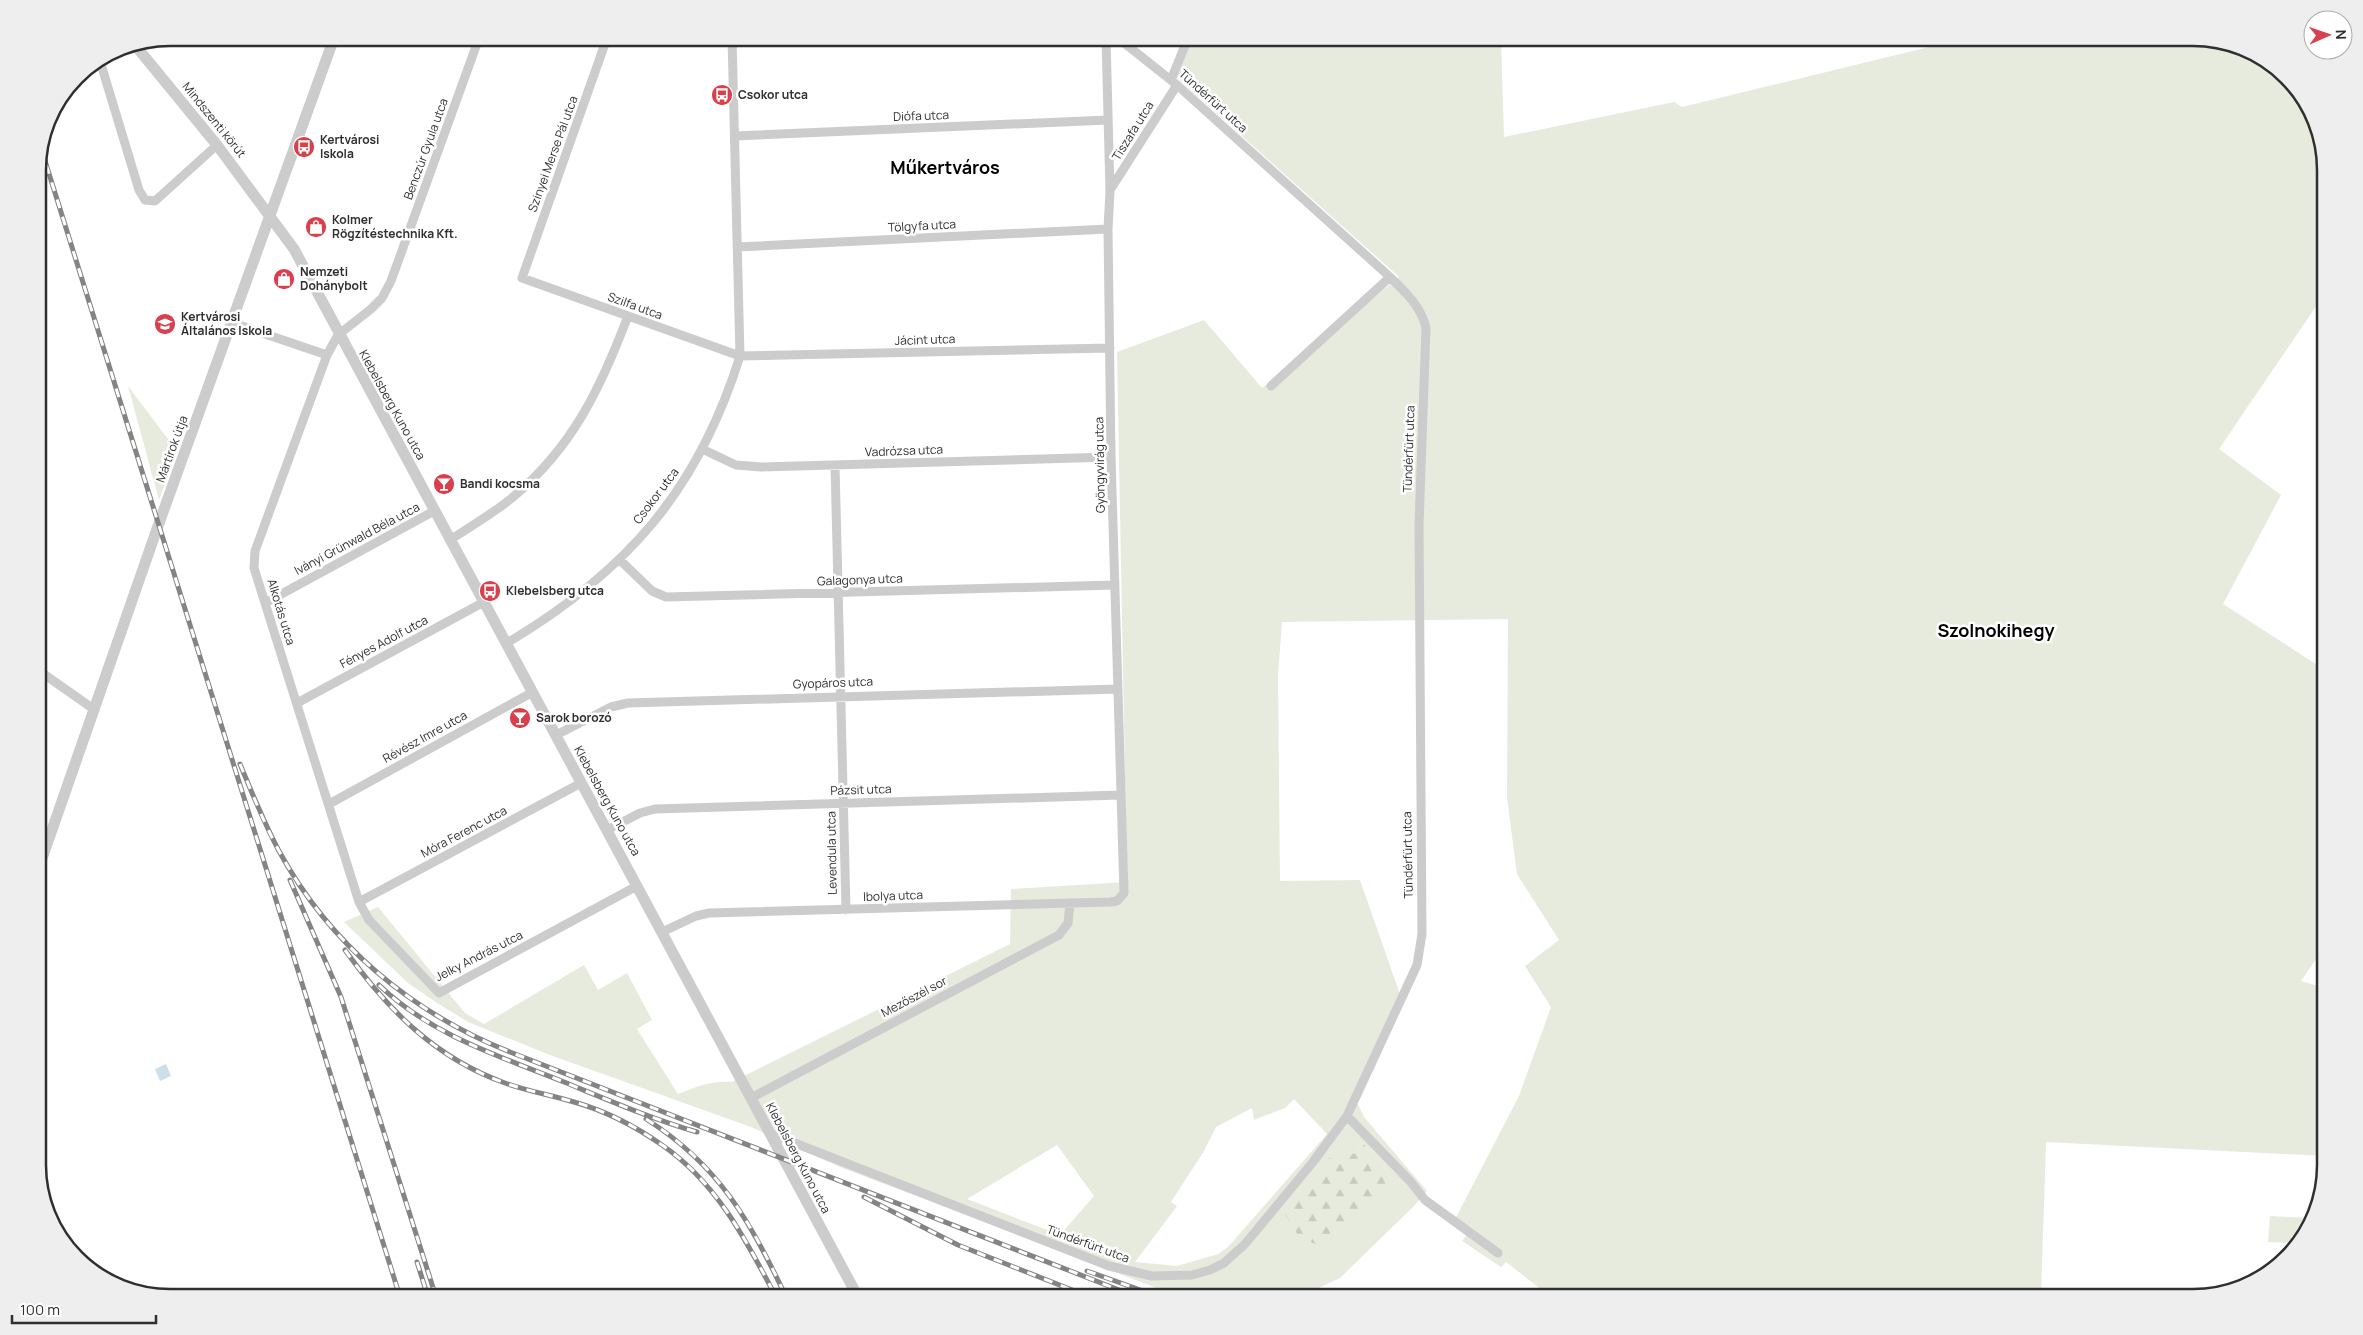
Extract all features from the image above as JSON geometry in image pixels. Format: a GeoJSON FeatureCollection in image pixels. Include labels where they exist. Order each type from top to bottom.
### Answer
{"type":"FeatureCollection","features":[{"type":"Feature","properties":{"kind":"street","name":"Mártírok útja"},"geometry":{"type":"LineString","coordinates":[[47,845],[158,526],[331,46]]}},
{"type":"Feature","properties":{"kind":"street","name":"Benczúr Gyula utca"},"geometry":{"type":"LineString","coordinates":[[338,334],[371,310],[382,298],[391,281],[476,46]]}},
{"type":"Feature","properties":{"kind":"street","name":"Szinyei Merse Pál utca"},"geometry":{"type":"LineString","coordinates":[[522,278],[604,46]]}},
{"type":"Feature","properties":{"kind":"street","name":"Csokor utca"},"geometry":{"type":"LineString","coordinates":[[507,644],[574,600],[620,560],[673,498],[702,449],[722,407],[740,356],[732,46]]}},
{"type":"Feature","properties":{"kind":"street","name":"Gyöngyvirág utca"},"geometry":{"type":"LineString","coordinates":[[1106,46],[1110,191],[1108,229],[1111,458],[1124,893]]}},
{"type":"Feature","properties":{"kind":"street","name":"Tündérfürt utca"},"geometry":{"type":"LineString","coordinates":[[769,1133],[1109,1266],[1152,1276],[1173,1277],[1210,1270],[1234,1255],[1313,1162],[1347,1116],[1417,965],[1422,934],[1419,524],[1426,328],[1421,311],[1390,277],[1174,83],[1128,46]]}},
{"type":"Feature","properties":{"kind":"street","name":"Tiszafa utca"},"geometry":{"type":"LineString","coordinates":[[1110,191],[1174,83],[1186,46]]}},
{"type":"Feature","properties":{"kind":"street","name":"Mindszenti körút"},"geometry":{"type":"LineString","coordinates":[[139,50],[217,145],[270,214]]}},
{"type":"Feature","properties":{"kind":"street"},"geometry":{"type":"LineString","coordinates":[[102,66],[139,190],[145,200],[155,201],[217,145]]}},
{"type":"Feature","properties":{"kind":"street","name":"Diófa utca"},"geometry":{"type":"LineString","coordinates":[[735,136],[1108,120]]}},
{"type":"Feature","properties":{"kind":"street","name":"Klebelsberg Kuno utca"},"geometry":{"type":"LineString","coordinates":[[270,214],[294,249],[853,1289]]}},
{"type":"Feature","properties":{"kind":"street","name":"Tölgyfa utca"},"geometry":{"type":"LineString","coordinates":[[737,246],[1108,229]]}},
{"type":"Feature","properties":{"kind":"street"},"geometry":{"type":"LineString","coordinates":[[1271,386],[1390,277]]}},
{"type":"Feature","properties":{"kind":"street","name":"Szilfa utca"},"geometry":{"type":"LineString","coordinates":[[522,278],[740,356]]}},
{"type":"Feature","properties":{"kind":"street"},"geometry":{"type":"LineString","coordinates":[[450,540],[513,498],[553,458],[574,431],[607,372],[628,316]]}},
{"type":"Feature","properties":{"kind":"street"},"geometry":{"type":"LineString","coordinates":[[232,323],[327,356]]}},
{"type":"Feature","properties":{"kind":"street","name":"Alkotás utca"},"geometry":{"type":"LineString","coordinates":[[338,334],[327,356],[255,551],[254,568],[359,902]]}},
{"type":"Feature","properties":{"kind":"street","name":"Jácint utca"},"geometry":{"type":"LineString","coordinates":[[740,356],[1110,348]]}},
{"type":"Feature","properties":{"kind":"street","name":"Vadrózsa utca"},"geometry":{"type":"LineString","coordinates":[[702,449],[727,461],[748,467],[1111,458]]}},
{"type":"Feature","properties":{"kind":"street","name":"Levendula utca"},"geometry":{"type":"LineString","coordinates":[[835,465],[846,910]]}},
{"type":"Feature","properties":{"kind":"street","name":"Iványi Grünwald Béla utca"},"geometry":{"type":"LineString","coordinates":[[265,603],[434,511]]}},
{"type":"Feature","properties":{"kind":"street","name":"Galagonya utca"},"geometry":{"type":"LineString","coordinates":[[620,560],[652,591],[666,597],[1115,585]]}},
{"type":"Feature","properties":{"kind":"street","name":"Fényes Adolf utca"},"geometry":{"type":"LineString","coordinates":[[297,703],[484,602]]}},
{"type":"Feature","properties":{"kind":"street"},"geometry":{"type":"LineString","coordinates":[[47,676],[95,710]]}},
{"type":"Feature","properties":{"kind":"street","name":"Gyopáros utca"},"geometry":{"type":"LineString","coordinates":[[556,735],[612,707],[628,703],[841,695],[1118,689]]}},
{"type":"Feature","properties":{"kind":"street","name":"Révész Imre utca"},"geometry":{"type":"LineString","coordinates":[[328,804],[533,692]]}},
{"type":"Feature","properties":{"kind":"street","name":"Móra Ferenc utca"},"geometry":{"type":"LineString","coordinates":[[359,902],[581,783]]}},
{"type":"Feature","properties":{"kind":"street","name":"Pázsit utca"},"geometry":{"type":"LineString","coordinates":[[607,830],[640,812],[655,809],[1121,795]]}},
{"type":"Feature","properties":{"kind":"street","name":"Jelky András utca"},"geometry":{"type":"LineString","coordinates":[[359,902],[369,920],[439,993],[637,886]]}},
{"type":"Feature","properties":{"kind":"street","name":"Ibolya utca"},"geometry":{"type":"LineString","coordinates":[[662,932],[702,914],[1070,904],[1117,901],[1124,893]]}},
{"type":"Feature","properties":{"kind":"street","name":"Mezőszél sor"},"geometry":{"type":"LineString","coordinates":[[751,1098],[1059,934],[1068,924],[1070,904]]}},
{"type":"Feature","properties":{"kind":"street"},"geometry":{"type":"LineString","coordinates":[[1347,1116],[1426,1200],[1498,1253]]}},
{"type":"Feature","properties":{"kind":"green space"},"geometry":{"type":"Polygon","coordinates":[[[1188,46],[1501,46],[1504,137],[1674,102],[1682,107],[1933,46],[2209,47],[2225,50],[2240,56],[2262,67],[2274,77],[2296,101],[2310,131],[2314,146],[2316,162],[2316,306],[2219,449],[2281,495],[2223,604],[2317,665],[2317,958],[2301,981],[2317,986],[2317,1156],[2046,1142],[2041,1289],[1541,1289],[1506,1262],[1501,1267],[1462,1241],[1467,1235],[1452,1225],[1519,1096],[1551,1007],[1525,966],[1559,940],[1517,874],[1507,798],[1508,619],[1282,622],[1278,676],[1280,881],[1360,880],[1403,1003],[1357,1102],[1364,1117],[1427,1191],[1340,1278],[1316,1289],[1159,1289],[840,1167],[751,1127],[550,1055],[468,1022],[408,983],[344,922],[378,907],[465,1013],[484,1024],[584,965],[598,990],[627,973],[652,1020],[637,1029],[678,1094],[711,1083],[732,1082],[1010,944],[1011,889],[1127,882],[1117,352],[1204,320],[1262,388],[1399,277],[1176,77],[1188,46]],[[1294,1099],[1285,1108],[1254,1120],[1252,1108],[1216,1127],[1204,1151],[1171,1202],[1177,1206],[1135,1262],[1177,1266],[1218,1254],[1228,1247],[1327,1134],[1294,1099]],[[1363,1143],[1354,1154],[1339,1148],[1398,1186],[1363,1143]],[[1057,1145],[967,1199],[1060,1235],[1094,1196],[1057,1145]]]}},
{"type":"Feature","properties":{"kind":"green space"},"geometry":{"type":"Polygon","coordinates":[[[128,386],[177,451],[159,500],[128,386]]]}},
{"type":"Feature","properties":{"kind":"green space"},"geometry":{"type":"Polygon","coordinates":[[[1363,1143],[1399,1186],[1322,1247],[1299,1237],[1283,1211],[1339,1147],[1354,1154],[1363,1143]]]}},
{"type":"Feature","properties":{"kind":"green space"},"geometry":{"type":"Polygon","coordinates":[[[2270,1216],[2304,1218],[2288,1243],[2268,1242],[2270,1216]]]}},
{"type":"Feature","properties":{"kind":"water"},"geometry":{"type":"Polygon","coordinates":[[[166,1064],[171,1076],[160,1081],[155,1069],[166,1064]]]}},
{"type":"Feature","properties":{"kind":"railway"},"geometry":{"type":"LineString","coordinates":[[47,167],[398,1289]]}},
{"type":"Feature","properties":{"kind":"railway"},"geometry":{"type":"LineString","coordinates":[[240,764],[263,819],[279,851],[323,917],[349,946],[377,972],[407,996],[440,1017],[474,1036],[510,1052],[1117,1289]]}},
{"type":"Feature","properties":{"kind":"railway"},"geometry":{"type":"LineString","coordinates":[[290,880],[341,997],[433,1289]]}},
{"type":"Feature","properties":{"kind":"railway"},"geometry":{"type":"LineString","coordinates":[[345,950],[378,992],[414,1029],[456,1060],[480,1073],[505,1083],[574,1102],[609,1115],[662,1145],[681,1160],[699,1177],[728,1214],[772,1289]]}},
{"type":"Feature","properties":{"kind":"railway"},"geometry":{"type":"LineString","coordinates":[[379,985],[421,1018],[443,1031],[491,1053],[630,1109],[697,1132]]}},
{"type":"Feature","properties":{"kind":"railway"},"geometry":{"type":"LineString","coordinates":[[646,1119],[672,1137],[694,1156],[730,1197],[760,1244],[782,1289]]}},
{"type":"Feature","properties":{"kind":"railway"},"geometry":{"type":"LineString","coordinates":[[864,1197],[958,1245],[1070,1289]]}},
{"type":"Feature","properties":{"kind":"railway"},"geometry":{"type":"LineString","coordinates":[[417,1262],[425,1289]]}},
{"type":"Feature","properties":{"kind":"railway"},"geometry":{"type":"LineString","coordinates":[[1087,1271],[1138,1289]]}},
{"type":"Feature","properties":{"kind":"place","name":"Csokor utca"},"geometry":{"type":"Point","coordinates":[722,95]}},
{"type":"Feature","properties":{"kind":"place","name":"Kertvárosi Iskola"},"geometry":{"type":"Point","coordinates":[304,147]}},
{"type":"Feature","properties":{"kind":"place","name":"Kolmer Rögzítéstechnika Kft."},"geometry":{"type":"Point","coordinates":[316,227]}},
{"type":"Feature","properties":{"kind":"place","name":"Nemzeti Dohánybolt"},"geometry":{"type":"Point","coordinates":[284,279]}},
{"type":"Feature","properties":{"kind":"place","name":"Kertvárosi Általános Iskola"},"geometry":{"type":"Point","coordinates":[165,324]}},
{"type":"Feature","properties":{"kind":"place","name":"Bandi kocsma"},"geometry":{"type":"Point","coordinates":[444,484]}},
{"type":"Feature","properties":{"kind":"place","name":"Klebelsberg utca"},"geometry":{"type":"Point","coordinates":[490,591]}},
{"type":"Feature","properties":{"kind":"place","name":"Sarok borozó"},"geometry":{"type":"Point","coordinates":[520,718]}},
{"type":"Feature","properties":{"kind":"district","name":"Műkertváros"},"geometry":{"type":"Point","coordinates":[945,168]}},
{"type":"Feature","properties":{"kind":"district","name":"Szolnokihegy"},"geometry":{"type":"Point","coordinates":[1996,631]}}]}
